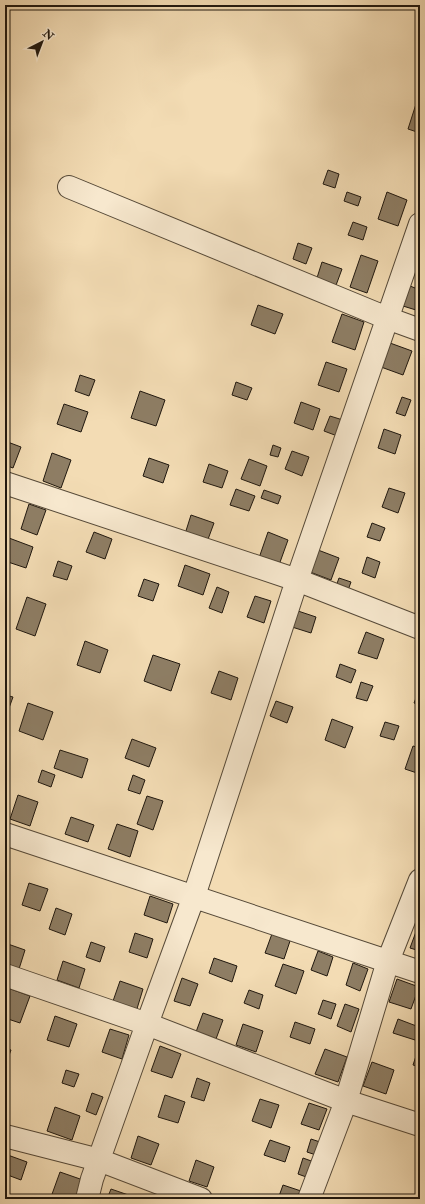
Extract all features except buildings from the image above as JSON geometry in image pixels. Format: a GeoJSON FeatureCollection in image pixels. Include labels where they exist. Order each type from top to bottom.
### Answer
{"type":"FeatureCollection","features":[{"type":"Feature","properties":{"kind":"street"},"geometry":{"type":"LineString","coordinates":[[69,187],[420,330]]}},
{"type":"Feature","properties":{"kind":"street"},"geometry":{"type":"LineString","coordinates":[[87,1199],[99,1160],[147,1024],[194,896],[298,580],[420,224]]}},
{"type":"Feature","properties":{"kind":"street"},"geometry":{"type":"LineString","coordinates":[[5,483],[298,580],[420,628]]}},
{"type":"Feature","properties":{"kind":"street"},"geometry":{"type":"LineString","coordinates":[[5,834],[420,972]]}},
{"type":"Feature","properties":{"kind":"street"},"geometry":{"type":"LineString","coordinates":[[309,1199],[346,1101],[388,961],[420,880]]}},
{"type":"Feature","properties":{"kind":"street"},"geometry":{"type":"LineString","coordinates":[[5,975],[147,1024],[346,1101],[420,1125]]}},
{"type":"Feature","properties":{"kind":"street"},"geometry":{"type":"LineString","coordinates":[[5,1136],[99,1160],[201,1199]]}}]}
